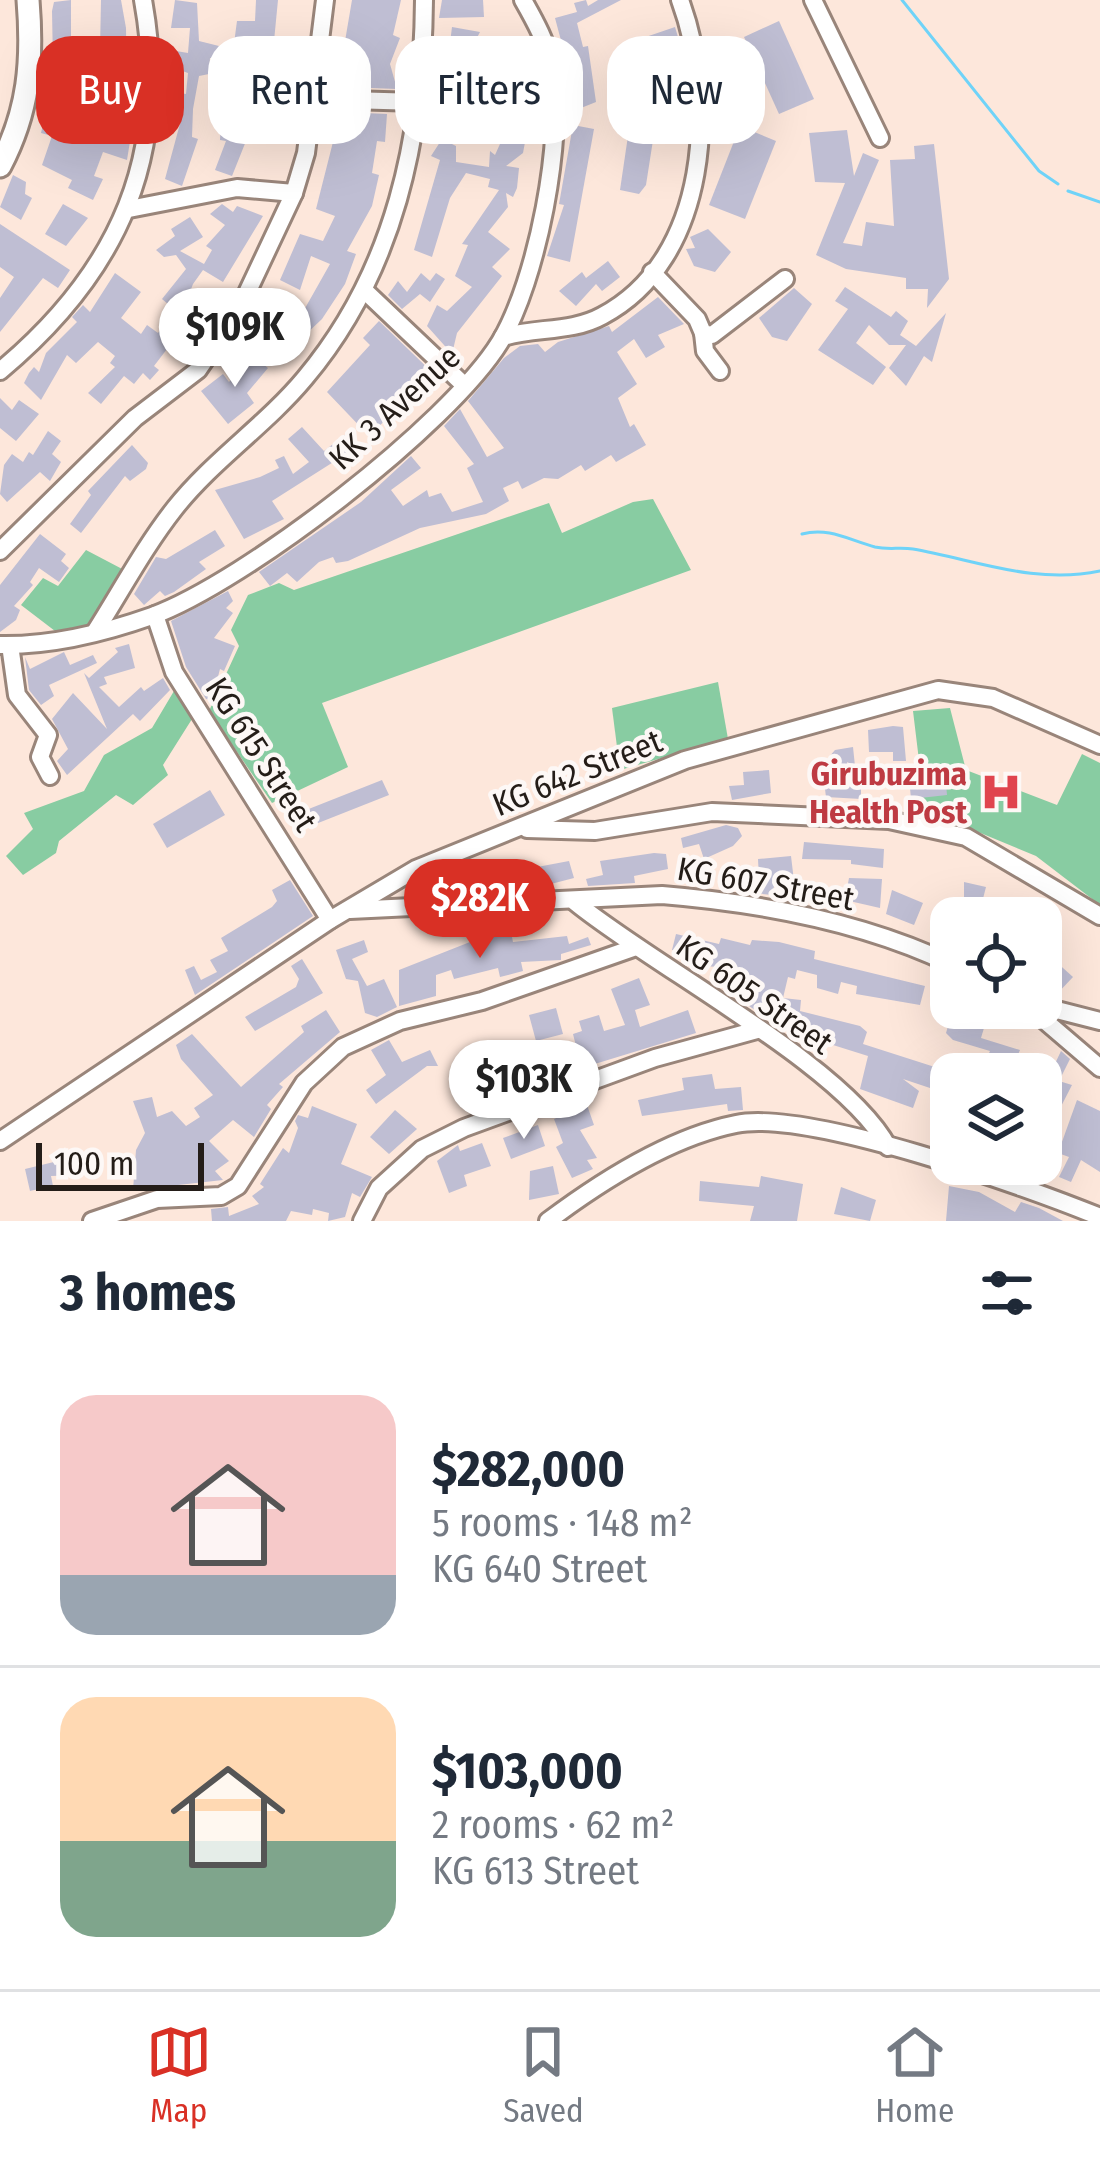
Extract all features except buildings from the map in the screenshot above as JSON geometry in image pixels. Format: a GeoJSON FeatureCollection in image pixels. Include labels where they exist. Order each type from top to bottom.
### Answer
{"type":"FeatureCollection","features":[{"type":"Feature","properties":{"kind":"main road"},"geometry":{"type":"LineString","coordinates":[[0,166],[26,106],[31,76],[28,0]]}},
{"type":"Feature","properties":{"kind":"street"},"geometry":{"type":"LineString","coordinates":[[0,370],[53,322],[129,209],[144,158],[154,74],[143,0]]}},
{"type":"Feature","properties":{"kind":"street"},"geometry":{"type":"LineString","coordinates":[[321,36],[325,0]]}},
{"type":"Feature","properties":{"kind":"street"},"geometry":{"type":"LineString","coordinates":[[422,36],[424,0]]}},
{"type":"Feature","properties":{"kind":"street","name":"KK 3 Avenue"},"geometry":{"type":"LineString","coordinates":[[5,645],[95,632],[155,614],[320,514],[463,385],[502,337],[537,228],[554,133],[551,64],[524,0]]}},
{"type":"Feature","properties":{"kind":"street"},"geometry":{"type":"LineString","coordinates":[[502,337],[557,329],[606,314],[652,272],[683,213],[701,129],[697,48],[680,0]]}},
{"type":"Feature","properties":{"kind":"street"},"geometry":{"type":"LineString","coordinates":[[814,0],[880,138]]}},
{"type":"Feature","properties":{"kind":"street"},"geometry":{"type":"LineString","coordinates":[[0,550],[134,418],[176,390],[218,345],[294,193],[305,144]]}},
{"type":"Feature","properties":{"kind":"street"},"geometry":{"type":"LineString","coordinates":[[95,632],[173,511],[306,377],[364,290],[402,191],[410,144]]}},
{"type":"Feature","properties":{"kind":"street"},"geometry":{"type":"LineString","coordinates":[[129,209],[237,188],[294,193]]}},
{"type":"Feature","properties":{"kind":"street"},"geometry":{"type":"LineString","coordinates":[[652,272],[697,319],[705,351],[720,371]]}},
{"type":"Feature","properties":{"kind":"street"},"geometry":{"type":"LineString","coordinates":[[703,333],[712,334],[785,279]]}},
{"type":"Feature","properties":{"kind":"street"},"geometry":{"type":"LineString","coordinates":[[364,290],[463,385]]}},
{"type":"Feature","properties":{"kind":"street"},"geometry":{"type":"LineString","coordinates":[[512,317],[557,329]]}},
{"type":"Feature","properties":{"kind":"street","name":"KG 615 Street"},"geometry":{"type":"LineString","coordinates":[[155,614],[174,673],[330,920]]}},
{"type":"Feature","properties":{"kind":"street"},"geometry":{"type":"LineString","coordinates":[[5,645],[17,694],[48,735],[40,757],[50,776]]}},
{"type":"Feature","properties":{"kind":"street","name":"KG 642 Street"},"geometry":{"type":"LineString","coordinates":[[0,1141],[330,920],[416,869],[522,829],[610,786],[685,760],[938,690],[993,698],[1100,745]]}},
{"type":"Feature","properties":{"kind":"street"},"geometry":{"type":"LineString","coordinates":[[522,829],[595,831],[712,812],[890,820],[966,837],[1100,916]]}},
{"type":"Feature","properties":{"kind":"street","name":"KG 607 Street"},"geometry":{"type":"LineString","coordinates":[[349,910],[699,898],[854,927],[930,956]]}},
{"type":"Feature","properties":{"kind":"street","name":"KG 605 Street"},"geometry":{"type":"LineString","coordinates":[[575,902],[860,1109],[889,1147]]}},
{"type":"Feature","properties":{"kind":"street"},"geometry":{"type":"LineString","coordinates":[[92,1221],[158,1199],[221,1196],[238,1186],[304,1083],[321,1064],[371,1032],[482,1001],[636,947]]}},
{"type":"Feature","properties":{"kind":"street"},"geometry":{"type":"LineString","coordinates":[[1062,1011],[1100,1021]]}},
{"type":"Feature","properties":{"kind":"street"},"geometry":{"type":"LineString","coordinates":[[1054,1029],[1100,1068]]}},
{"type":"Feature","properties":{"kind":"street"},"geometry":{"type":"LineString","coordinates":[[362,1221],[380,1188],[422,1149],[464,1128],[655,1058],[757,1030]]}},
{"type":"Feature","properties":{"kind":"street"},"geometry":{"type":"LineString","coordinates":[[548,1221],[592,1189],[688,1141],[738,1123],[779,1123],[889,1147],[1043,1193],[1100,1217]]}},
{"type":"Feature","properties":{"kind":"green space"},"geometry":{"type":"Polygon","coordinates":[[[653,499],[691,570],[322,703],[348,767],[272,803],[209,711],[239,646],[231,630],[248,595],[279,583],[294,590],[549,503],[562,533],[633,502],[653,499]]]}},
{"type":"Feature","properties":{"kind":"green space"},"geometry":{"type":"Polygon","coordinates":[[[86,550],[126,571],[87,625],[55,631],[21,605],[43,578],[58,586],[86,550]]]}},
{"type":"Feature","properties":{"kind":"green space"},"geometry":{"type":"Polygon","coordinates":[[[718,682],[728,739],[620,770],[612,708],[718,682]]]}},
{"type":"Feature","properties":{"kind":"green space"},"geometry":{"type":"Polygon","coordinates":[[[174,691],[192,719],[163,765],[168,775],[133,805],[116,795],[59,841],[56,853],[23,875],[6,856],[33,829],[24,813],[84,791],[104,755],[152,728],[174,691]]]}},
{"type":"Feature","properties":{"kind":"green space"},"geometry":{"type":"Polygon","coordinates":[[[950,708],[966,770],[1057,805],[1082,754],[1100,763],[1100,905],[1036,856],[925,810],[913,711],[950,708]]]}},
{"type":"Feature","properties":{"kind":"waterway"},"geometry":{"type":"LineString","coordinates":[[902,0],[1039,171],[1058,184]]}},
{"type":"Feature","properties":{"kind":"waterway"},"geometry":{"type":"LineString","coordinates":[[1068,191],[1100,202]]}},
{"type":"Feature","properties":{"kind":"waterway"},"geometry":{"type":"LineString","coordinates":[[802,534],[830,533],[875,547],[913,549],[1029,573],[1100,571]]}},
{"type":"Feature","properties":{"kind":"place","name":"Girubuzima Health Post"},"geometry":{"type":"Point","coordinates":[1001,792]}}]}
